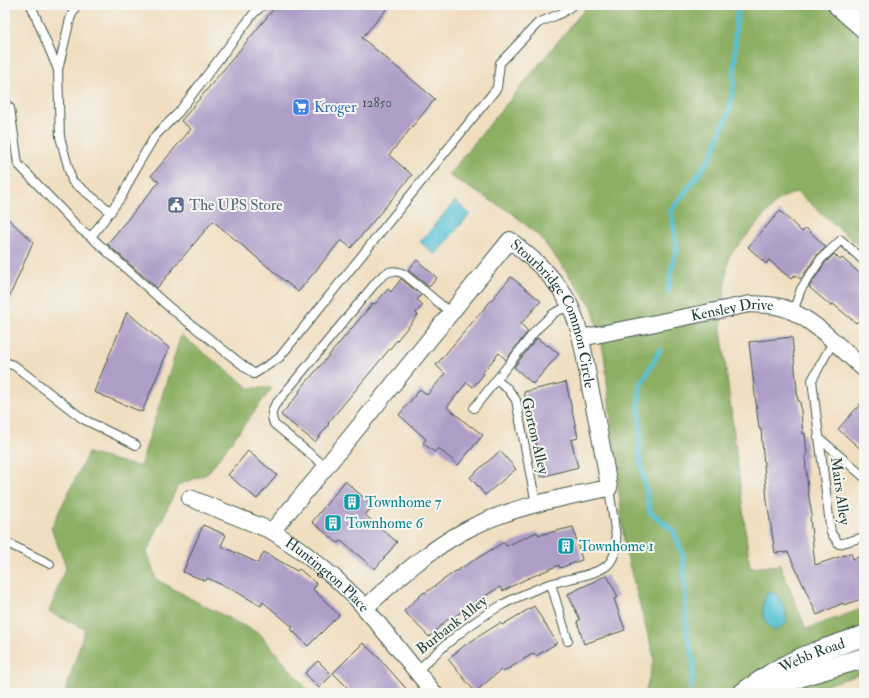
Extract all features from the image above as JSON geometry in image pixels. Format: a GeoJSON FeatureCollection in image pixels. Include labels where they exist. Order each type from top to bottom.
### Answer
{"type":"FeatureCollection","features":[{"type":"Feature","properties":{"kind":"street"},"geometry":{"type":"LineString","coordinates":[[838,5],[864,28]]}},
{"type":"Feature","properties":{"kind":"street","name":"Stourbridge Common Circle"},"geometry":{"type":"LineString","coordinates":[[272,531],[326,468],[510,240],[530,256],[547,273],[561,290],[569,306],[581,338],[609,488]]}},
{"type":"Feature","properties":{"kind":"street","name":"Kensley Drive"},"geometry":{"type":"LineString","coordinates":[[581,338],[750,304],[769,305],[788,309],[804,317],[864,369]]}},
{"type":"Feature","properties":{"kind":"street"},"geometry":{"type":"LineString","coordinates":[[365,608],[401,575],[435,549],[465,530],[501,514],[536,504],[609,488]]}},
{"type":"Feature","properties":{"kind":"street","name":"Huntington Place"},"geometry":{"type":"LineString","coordinates":[[190,498],[272,531],[299,548],[336,579],[365,608],[434,693]]}},
{"type":"Feature","properties":{"kind":"street","name":"Webb Road"},"geometry":{"type":"LineString","coordinates":[[743,693],[772,673],[800,659],[827,648],[864,636]]}},
{"type":"Feature","properties":{"kind":"street","name":"Webb Road"},"geometry":{"type":"LineString","coordinates":[[758,693],[808,674],[864,658]]}},
{"type":"Feature","properties":{"kind":"lane"},"geometry":{"type":"LineString","coordinates":[[31,5],[58,70]]}},
{"type":"Feature","properties":{"kind":"lane"},"geometry":{"type":"LineString","coordinates":[[76,5],[70,19],[58,70],[60,137],[72,180],[111,212]]}},
{"type":"Feature","properties":{"kind":"lane"},"geometry":{"type":"LineString","coordinates":[[92,237],[122,196],[155,136],[178,113],[254,13],[263,5]]}},
{"type":"Feature","properties":{"kind":"lane"},"geometry":{"type":"LineString","coordinates":[[5,103],[10,108],[18,164],[79,228],[92,237],[169,307],[254,374],[279,358],[496,88],[500,63],[538,23],[562,13],[574,5]]}},
{"type":"Feature","properties":{"kind":"lane"},"geometry":{"type":"LineString","coordinates":[[793,312],[801,289],[821,259],[841,240],[864,261]]}},
{"type":"Feature","properties":{"kind":"lane"},"geometry":{"type":"LineString","coordinates":[[326,468],[274,424],[272,412],[275,405],[376,281],[387,273],[397,271],[404,274],[451,313]]}},
{"type":"Feature","properties":{"kind":"lane"},"geometry":{"type":"LineString","coordinates":[[474,408],[536,330],[554,313],[569,306]]}},
{"type":"Feature","properties":{"kind":"lane","name":"Mairs Alley"},"geometry":{"type":"LineString","coordinates":[[833,342],[812,380],[831,533],[839,544],[864,537]]}},
{"type":"Feature","properties":{"kind":"lane"},"geometry":{"type":"LineString","coordinates":[[5,362],[15,366],[83,419],[136,445]]}},
{"type":"Feature","properties":{"kind":"lane","name":"Gorton Alley"},"geometry":{"type":"LineString","coordinates":[[496,380],[508,390],[516,400],[536,504]]}},
{"type":"Feature","properties":{"kind":"lane","name":"Mairs Alley"},"geometry":{"type":"LineString","coordinates":[[818,437],[864,477]]}},
{"type":"Feature","properties":{"kind":"lane","name":"Burbank Alley"},"geometry":{"type":"LineString","coordinates":[[416,672],[440,649],[480,618],[500,605],[551,584],[598,571],[606,567],[611,561],[617,544],[609,488]]}},
{"type":"Feature","properties":{"kind":"lane"},"geometry":{"type":"LineString","coordinates":[[5,542],[50,564]]}},
{"type":"Feature","properties":{"kind":"lane"},"geometry":{"type":"LineString","coordinates":[[551,584],[568,640]]}},
{"type":"Feature","properties":{"kind":"green space"},"geometry":{"type":"Polygon","coordinates":[[[588,5],[864,5],[864,250],[797,192],[779,199],[729,256],[721,328],[750,568],[780,565],[806,629],[864,608],[864,673],[802,693],[645,693],[654,658],[625,549],[604,354],[592,306],[541,238],[512,213],[448,175],[588,5]]]}},
{"type":"Feature","properties":{"kind":"green space"},"geometry":{"type":"Polygon","coordinates":[[[181,335],[249,388],[272,388],[207,474],[178,485],[147,552],[156,579],[260,634],[310,693],[65,693],[85,629],[49,612],[66,566],[51,528],[88,453],[140,467],[181,335]]]}},
{"type":"Feature","properties":{"kind":"water"},"geometry":{"type":"Polygon","coordinates":[[[455,201],[470,214],[435,255],[420,242],[455,201]]]}},
{"type":"Feature","properties":{"kind":"water"},"geometry":{"type":"Polygon","coordinates":[[[768,592],[776,594],[785,607],[787,623],[775,631],[767,624],[763,614],[765,597],[768,592]]]}},
{"type":"Feature","properties":{"kind":"building"},"geometry":{"type":"Polygon","coordinates":[[[277,5],[390,5],[362,38],[435,99],[389,155],[412,175],[351,248],[341,240],[298,292],[213,221],[157,288],[107,244],[159,182],[151,176],[191,129],[181,121],[277,5]]]}},
{"type":"Feature","properties":{"kind":"building"},"geometry":{"type":"Polygon","coordinates":[[[780,211],[802,232],[806,228],[826,247],[816,256],[801,279],[795,275],[791,279],[769,260],[766,264],[748,247],[780,211]]]}},
{"type":"Feature","properties":{"kind":"building"},"geometry":{"type":"Polygon","coordinates":[[[5,216],[33,242],[5,307],[5,216]]]}},
{"type":"Feature","properties":{"kind":"building"},"geometry":{"type":"Polygon","coordinates":[[[834,254],[840,260],[842,258],[864,277],[864,327],[858,321],[856,323],[833,304],[831,306],[809,287],[825,263],[834,254]]]}},
{"type":"Feature","properties":{"kind":"building"},"geometry":{"type":"Polygon","coordinates":[[[417,260],[437,278],[429,287],[408,270],[417,260]]]}},
{"type":"Feature","properties":{"kind":"building"},"geometry":{"type":"Polygon","coordinates":[[[511,277],[541,301],[521,324],[528,331],[506,360],[499,353],[482,373],[484,374],[473,387],[467,382],[447,407],[483,435],[458,465],[438,448],[434,452],[423,443],[426,439],[399,415],[420,389],[427,395],[445,374],[436,365],[511,277]]]}},
{"type":"Feature","properties":{"kind":"building"},"geometry":{"type":"Polygon","coordinates":[[[401,279],[421,295],[417,300],[423,305],[416,313],[418,315],[328,423],[329,424],[315,442],[281,415],[300,392],[299,391],[373,303],[375,304],[388,289],[391,292],[401,279]]]}},
{"type":"Feature","properties":{"kind":"building"},"geometry":{"type":"Polygon","coordinates":[[[127,312],[169,348],[142,412],[94,392],[127,312]]]}},
{"type":"Feature","properties":{"kind":"building"},"geometry":{"type":"Polygon","coordinates":[[[792,337],[798,401],[800,401],[803,434],[805,433],[807,456],[805,456],[812,516],[810,517],[815,565],[851,553],[853,559],[864,555],[864,598],[844,605],[843,603],[817,615],[788,552],[775,553],[767,501],[761,429],[759,429],[749,342],[792,337]]]}},
{"type":"Feature","properties":{"kind":"building"},"geometry":{"type":"Polygon","coordinates":[[[537,338],[559,354],[533,384],[514,367],[537,338]]]}},
{"type":"Feature","properties":{"kind":"building"},"geometry":{"type":"Polygon","coordinates":[[[566,382],[578,438],[571,440],[578,467],[541,477],[535,454],[538,453],[531,415],[529,415],[524,392],[566,382]]]}},
{"type":"Feature","properties":{"kind":"building"},"geometry":{"type":"Polygon","coordinates":[[[864,400],[864,452],[838,429],[864,400]]]}},
{"type":"Feature","properties":{"kind":"building"},"geometry":{"type":"Polygon","coordinates":[[[248,451],[277,475],[257,499],[228,475],[248,451]]]}},
{"type":"Feature","properties":{"kind":"building"},"geometry":{"type":"Polygon","coordinates":[[[500,451],[516,469],[485,495],[470,477],[500,451]]]}},
{"type":"Feature","properties":{"kind":"building"},"geometry":{"type":"Polygon","coordinates":[[[345,481],[373,506],[365,515],[397,542],[375,569],[341,541],[338,543],[312,522],[345,481]]]}},
{"type":"Feature","properties":{"kind":"building"},"geometry":{"type":"Polygon","coordinates":[[[203,525],[226,535],[221,546],[258,563],[264,552],[297,571],[299,569],[317,584],[313,589],[339,615],[308,646],[291,629],[293,627],[263,602],[261,606],[235,591],[207,578],[206,581],[183,572],[203,525]]]}},
{"type":"Feature","properties":{"kind":"building"},"geometry":{"type":"Polygon","coordinates":[[[573,527],[582,560],[560,568],[559,565],[503,591],[500,587],[475,602],[450,620],[449,618],[429,637],[404,611],[424,592],[425,593],[453,573],[504,542],[506,546],[537,532],[539,535],[573,527]]]}},
{"type":"Feature","properties":{"kind":"building"},"geometry":{"type":"Polygon","coordinates":[[[607,575],[618,597],[614,599],[625,630],[584,644],[577,621],[580,620],[568,594],[607,575]]]}},
{"type":"Feature","properties":{"kind":"building"},"geometry":{"type":"Polygon","coordinates":[[[534,606],[557,643],[536,656],[534,653],[503,672],[501,670],[475,692],[448,659],[465,645],[500,623],[502,625],[534,606]]]}},
{"type":"Feature","properties":{"kind":"building"},"geometry":{"type":"Polygon","coordinates":[[[363,643],[380,659],[410,693],[353,693],[333,673],[363,643]]]}},
{"type":"Feature","properties":{"kind":"building"},"geometry":{"type":"Polygon","coordinates":[[[318,661],[332,675],[319,688],[305,673],[318,661]]]}},
{"type":"Feature","properties":{"kind":"waterway"},"geometry":{"type":"LineString","coordinates":[[668,292],[671,270],[677,249],[671,211],[710,159],[730,109],[734,82],[736,24],[739,5]]}},
{"type":"Feature","properties":{"kind":"waterway"},"geometry":{"type":"LineString","coordinates":[[660,350],[640,386],[639,408],[641,429],[639,454],[650,512],[673,530],[683,555],[686,628],[694,664],[691,688]]}},
{"type":"Feature","properties":{"kind":"place","name":"Kroger"},"geometry":{"type":"Point","coordinates":[301,107]}},
{"type":"Feature","properties":{"kind":"place","name":"The UPS Store"},"geometry":{"type":"Point","coordinates":[176,205]}},
{"type":"Feature","properties":{"kind":"place","name":"Townhome 7"},"geometry":{"type":"Point","coordinates":[352,502]}},
{"type":"Feature","properties":{"kind":"place","name":"Townhome 6"},"geometry":{"type":"Point","coordinates":[333,523]}},
{"type":"Feature","properties":{"kind":"place","name":"Townhome 1"},"geometry":{"type":"Point","coordinates":[566,546]}}]}
